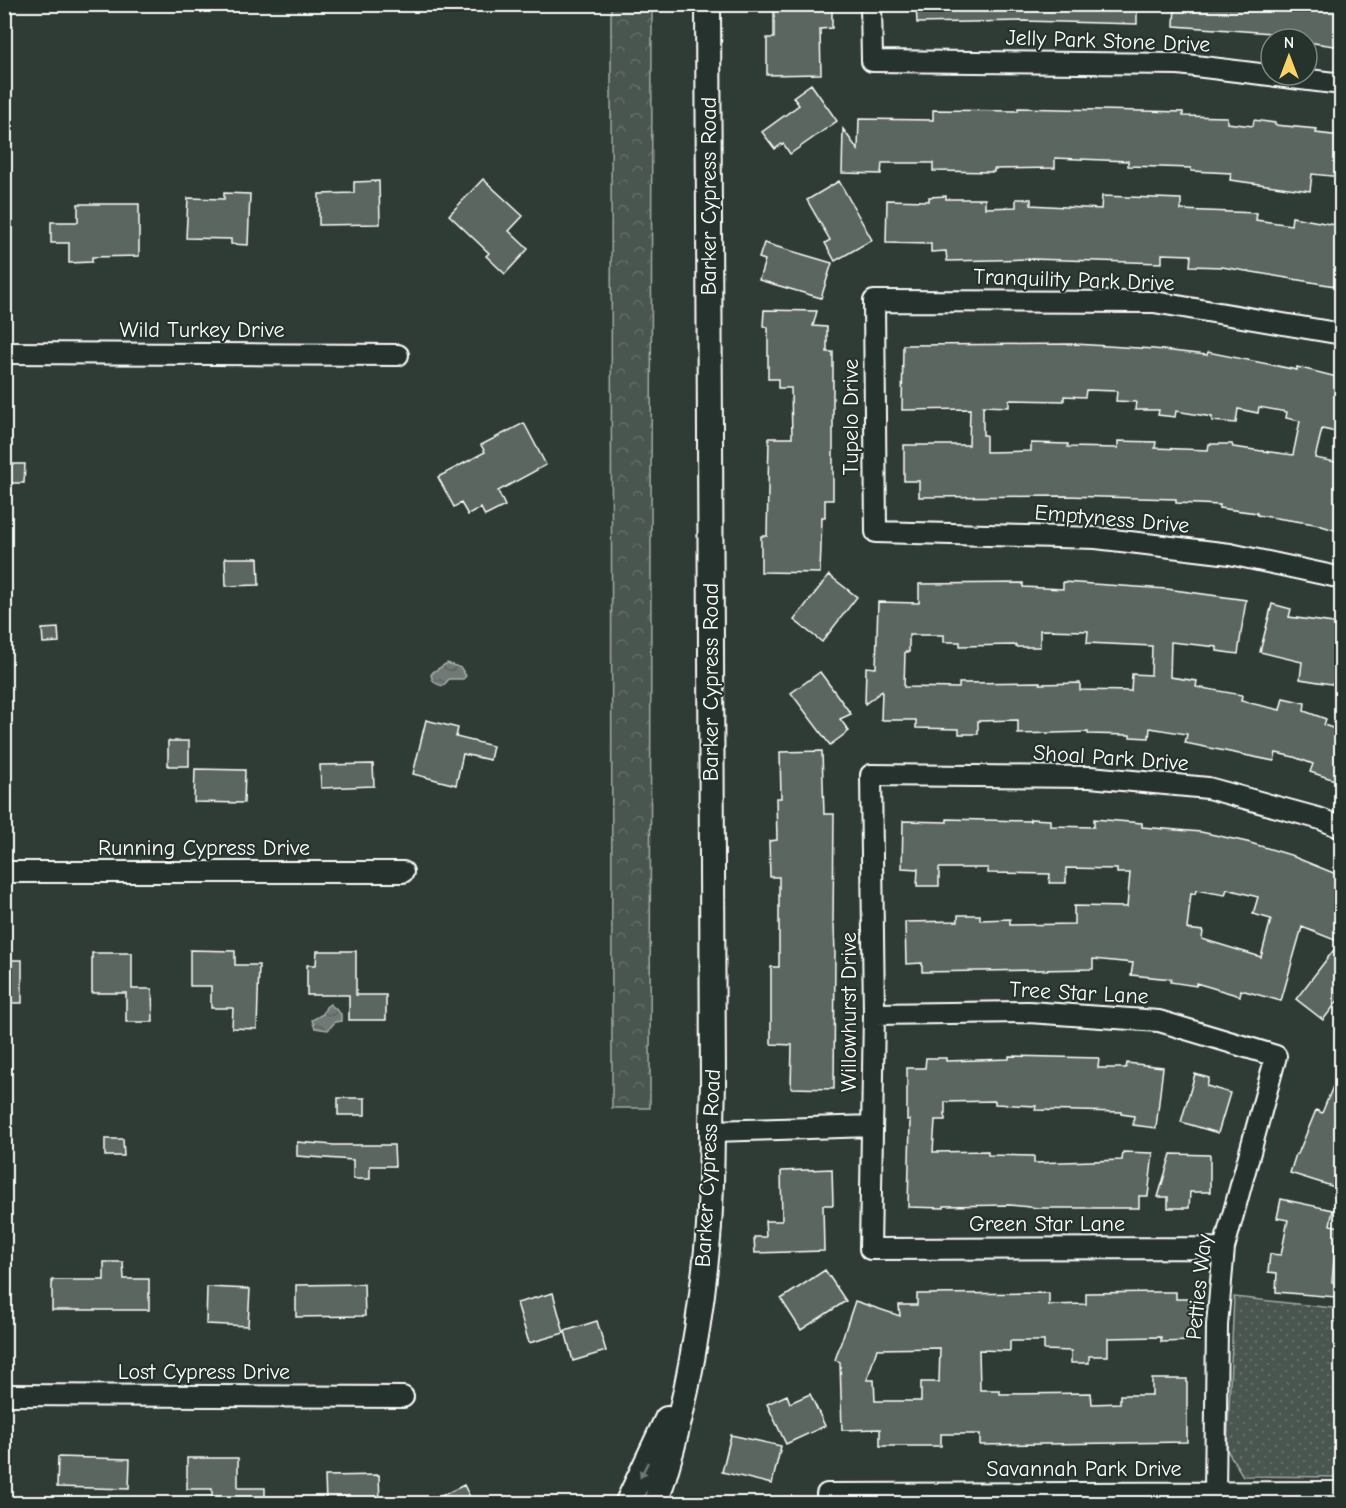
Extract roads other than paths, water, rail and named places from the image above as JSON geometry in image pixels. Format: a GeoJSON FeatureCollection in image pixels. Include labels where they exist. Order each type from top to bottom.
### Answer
{"type":"FeatureCollection","features":[{"type":"Feature","properties":{"kind":"street","name":"Barker Cypress Road"},"geometry":{"type":"LineString","coordinates":[[656,1503],[677,1428],[692,1358],[708,1248],[713,1084],[708,4]]}},
{"type":"Feature","properties":{"kind":"street","name":"Jelly Park Stone Drive"},"geometry":{"type":"LineString","coordinates":[[872,4],[872,61],[1179,64],[1341,84]]}},
{"type":"Feature","properties":{"kind":"street","name":"Tranquility Park Drive"},"geometry":{"type":"LineString","coordinates":[[874,301],[1154,302],[1341,334]]}},
{"type":"Feature","properties":{"kind":"street","name":"Tupelo Drive"},"geometry":{"type":"LineString","coordinates":[[874,301],[876,532]]}},
{"type":"Feature","properties":{"kind":"street","name":"Wild Turkey Drive"},"geometry":{"type":"LineString","coordinates":[[4,353],[398,355]]}},
{"type":"Feature","properties":{"kind":"street","name":"Emptyness Drive"},"geometry":{"type":"LineString","coordinates":[[876,532],[1096,538],[1230,554],[1341,578]]}},
{"type":"Feature","properties":{"kind":"street","name":"Shoal Park Drive"},"geometry":{"type":"LineString","coordinates":[[872,775],[1090,777],[1208,788],[1321,819],[1341,828]]}},
{"type":"Feature","properties":{"kind":"street","name":"Willowhurst Drive"},"geometry":{"type":"LineString","coordinates":[[870,1249],[874,1014],[872,775]]}},
{"type":"Feature","properties":{"kind":"street","name":"Running Cypress Drive"},"geometry":{"type":"LineString","coordinates":[[4,872],[403,872]]}},
{"type":"Feature","properties":{"kind":"street","name":"Tree Star Lane"},"geometry":{"type":"LineString","coordinates":[[874,1014],[1029,1012],[1159,1021],[1276,1056]]}},
{"type":"Feature","properties":{"kind":"street","name":"Petties Way"},"geometry":{"type":"LineString","coordinates":[[1215,1493],[1217,1324],[1224,1248],[1276,1056]]}},
{"type":"Feature","properties":{"kind":"street"},"geometry":{"type":"LineString","coordinates":[[712,1131],[872,1126]]}},
{"type":"Feature","properties":{"kind":"street","name":"Green Star Lane"},"geometry":{"type":"LineString","coordinates":[[870,1249],[1224,1248]]}},
{"type":"Feature","properties":{"kind":"street","name":"Barker Cypress Road"},"geometry":{"type":"LineString","coordinates":[[627,1503],[660,1437],[692,1358]]}},
{"type":"Feature","properties":{"kind":"street","name":"Lost Cypress Drive"},"geometry":{"type":"LineString","coordinates":[[4,1395],[403,1397]]}},
{"type":"Feature","properties":{"kind":"street","name":"Savannah Park Drive"},"geometry":{"type":"LineString","coordinates":[[827,1494],[1215,1493],[1320,1498],[1341,1492]]}},
{"type":"Feature","properties":{"kind":"water"},"geometry":{"type":"Polygon","coordinates":[[[447,663],[461,668],[466,676],[463,679],[449,679],[441,686],[434,681],[431,675],[447,663]]]}},
{"type":"Feature","properties":{"kind":"water"},"geometry":{"type":"Polygon","coordinates":[[[330,1004],[341,1014],[341,1021],[335,1022],[328,1030],[315,1028],[312,1020],[323,1014],[330,1004]]]}}]}
